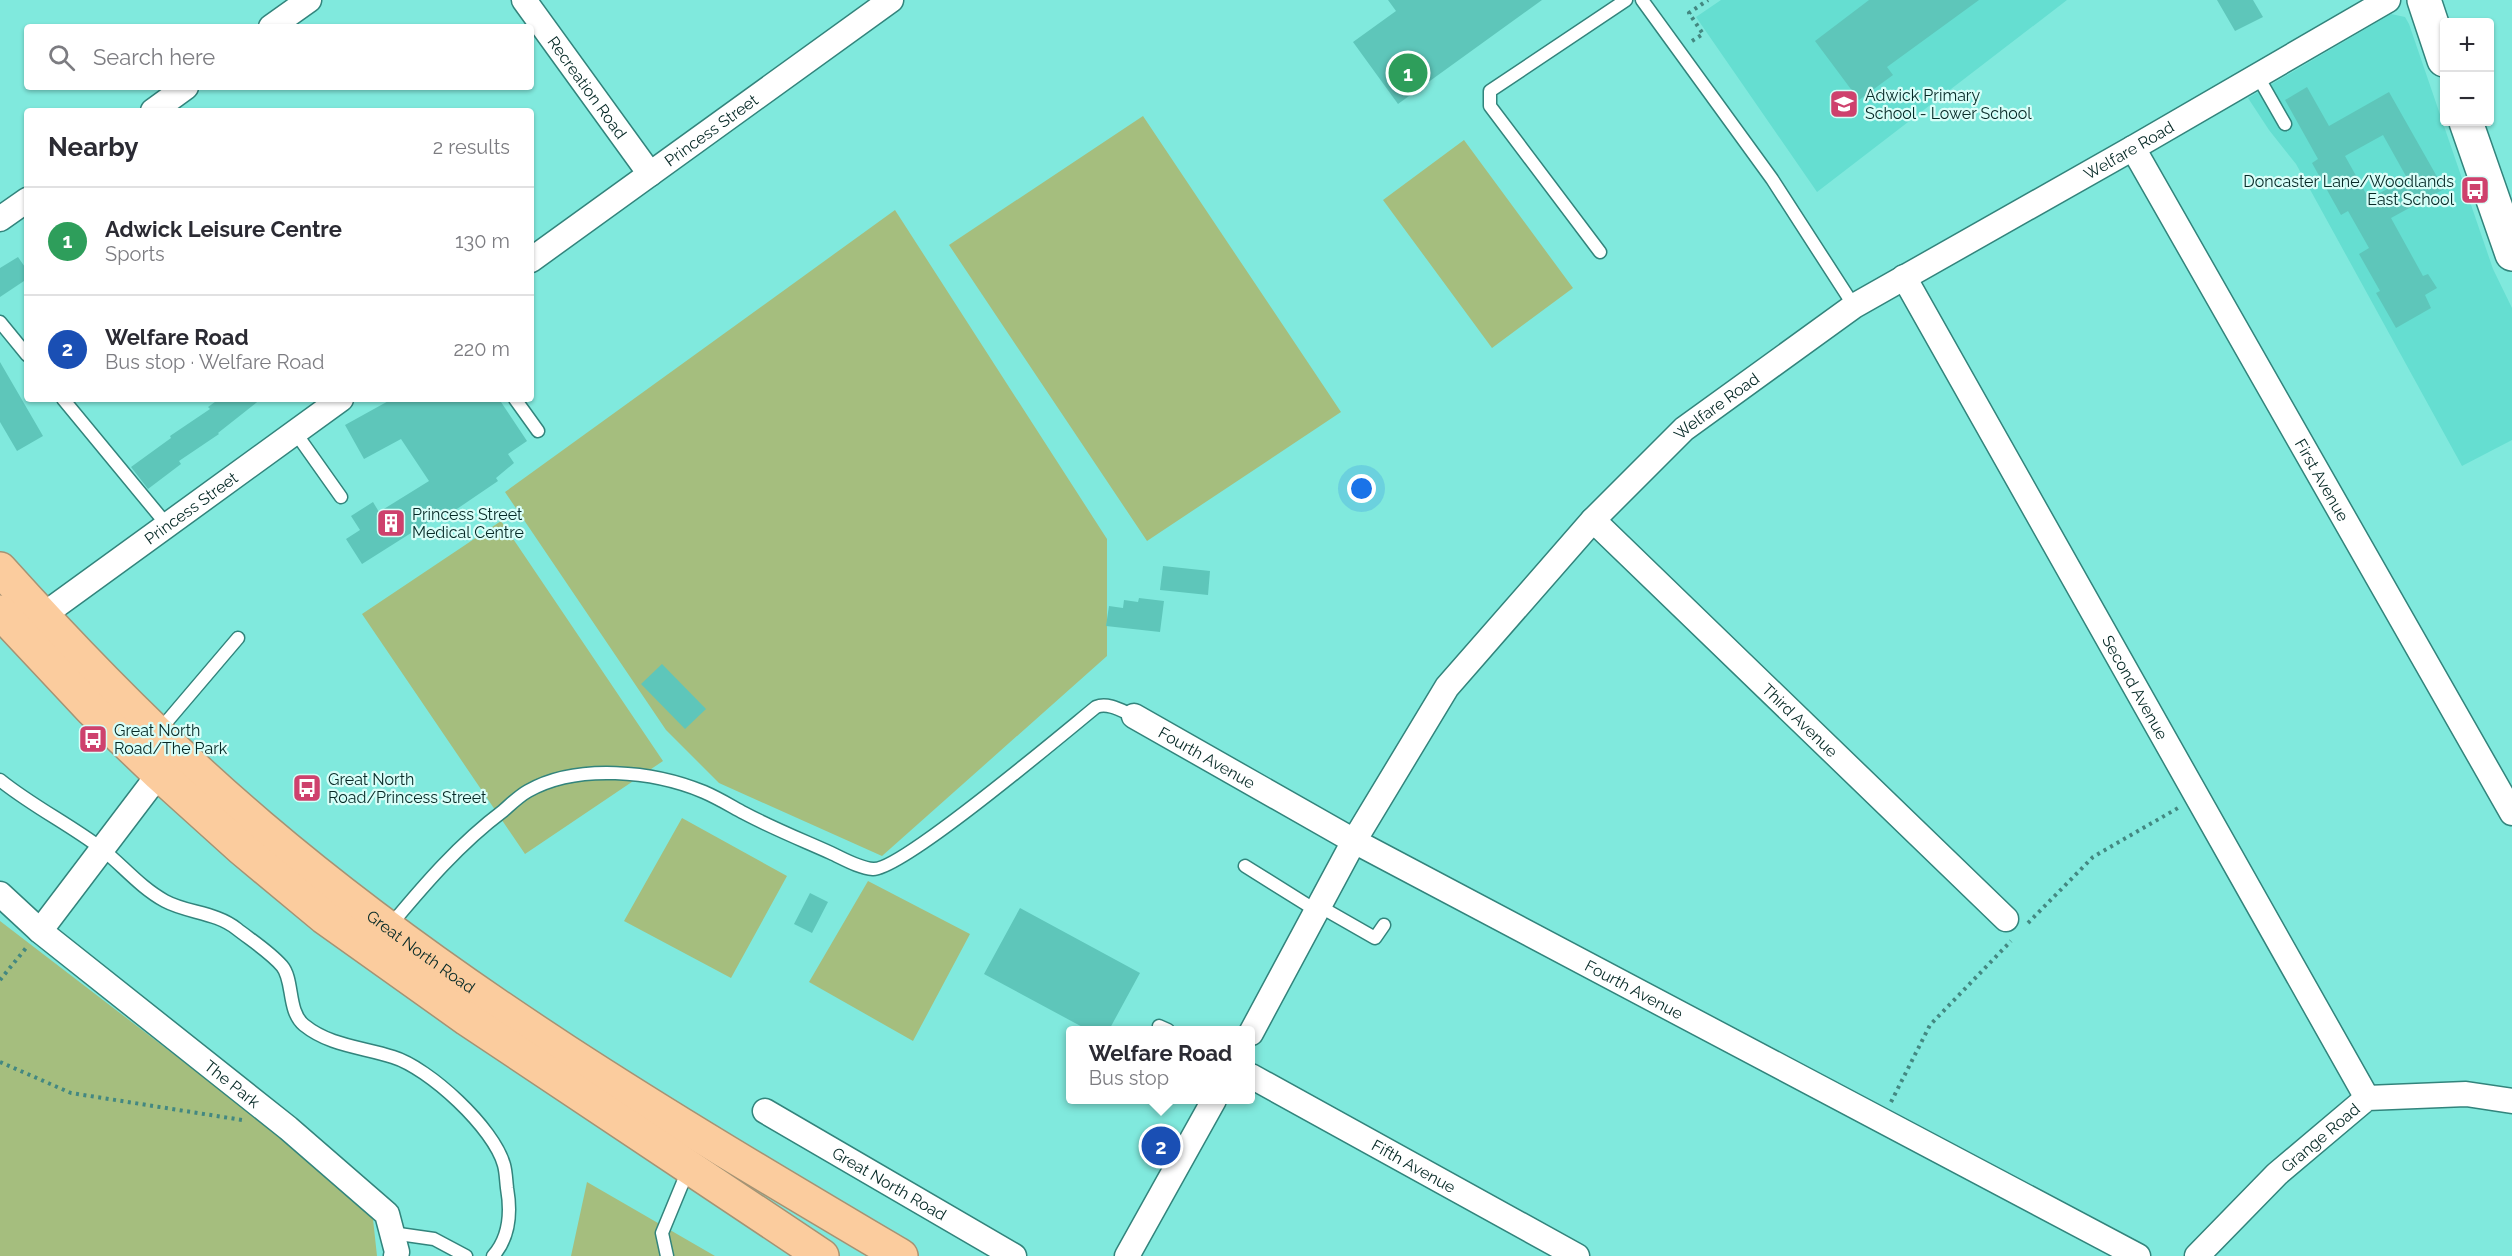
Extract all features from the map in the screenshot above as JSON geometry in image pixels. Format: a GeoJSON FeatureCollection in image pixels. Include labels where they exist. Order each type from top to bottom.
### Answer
{"type":"FeatureCollection","features":[{"type":"Feature","properties":{"kind":"highway","name":"Great North Road"},"geometry":{"type":"LineString","coordinates":[[0,568],[42,616],[189,764],[261,827],[388,928],[485,998],[618,1086],[901,1256]]}},
{"type":"Feature","properties":{"kind":"highway","name":"Great North Road"},"geometry":{"type":"LineString","coordinates":[[0,612],[91,709],[159,774],[241,848],[333,924],[467,1019],[822,1256]]}},
{"type":"Feature","properties":{"kind":"main road"},"geometry":{"type":"LineString","coordinates":[[2424,0],[2440,46]]}},
{"type":"Feature","properties":{"kind":"main road"},"geometry":{"type":"LineString","coordinates":[[2467,126],[2512,254]]}},
{"type":"Feature","properties":{"kind":"street"},"geometry":{"type":"LineString","coordinates":[[275,24],[309,0]]}},
{"type":"Feature","properties":{"kind":"street","name":"Recreation Road"},"geometry":{"type":"LineString","coordinates":[[524,0],[650,174]]}},
{"type":"Feature","properties":{"kind":"street","name":"Princess Street"},"geometry":{"type":"LineString","coordinates":[[534,259],[891,0]]}},
{"type":"Feature","properties":{"kind":"street","name":"Welfare Road"},"geometry":{"type":"LineString","coordinates":[[1254,1026],[1354,841],[1447,687],[1593,520],[1684,429],[1854,306],[2388,0]]}},
{"type":"Feature","properties":{"kind":"street"},"geometry":{"type":"LineString","coordinates":[[157,108],[182,90]]}},
{"type":"Feature","properties":{"kind":"street","name":"First Avenue"},"geometry":{"type":"LineString","coordinates":[[2133,148],[2512,813]]}},
{"type":"Feature","properties":{"kind":"street"},"geometry":{"type":"LineString","coordinates":[[0,219],[24,202]]}},
{"type":"Feature","properties":{"kind":"street","name":"Second Avenue"},"geometry":{"type":"LineString","coordinates":[[1904,278],[2367,1098]]}},
{"type":"Feature","properties":{"kind":"street","name":"Princess Street"},"geometry":{"type":"LineString","coordinates":[[42,616],[337,402]]}},
{"type":"Feature","properties":{"kind":"street","name":"Third Avenue"},"geometry":{"type":"LineString","coordinates":[[1593,520],[2013,930]]}},
{"type":"Feature","properties":{"kind":"street","name":"Fourth Avenue"},"geometry":{"type":"LineString","coordinates":[[1134,716],[1354,841],[2138,1256]]}},
{"type":"Feature","properties":{"kind":"street"},"geometry":{"type":"LineString","coordinates":[[40,931],[159,774]]}},
{"type":"Feature","properties":{"kind":"street","name":"The Park"},"geometry":{"type":"LineString","coordinates":[[0,894],[40,931],[288,1128],[387,1214],[394,1244]]}},
{"type":"Feature","properties":{"kind":"street","name":"Fifth Avenue"},"geometry":{"type":"LineString","coordinates":[[1255,1078],[1577,1256]]}},
{"type":"Feature","properties":{"kind":"street","name":"Grange Road"},"geometry":{"type":"LineString","coordinates":[[2197,1256],[2277,1174],[2367,1098],[2466,1094],[2512,1101]]}},
{"type":"Feature","properties":{"kind":"street"},"geometry":{"type":"LineString","coordinates":[[1127,1256],[1212,1104]]}},
{"type":"Feature","properties":{"kind":"street","name":"Great North Road"},"geometry":{"type":"LineString","coordinates":[[765,1111],[1014,1256]]}},
{"type":"Feature","properties":{"kind":"lane"},"geometry":{"type":"LineString","coordinates":[[1599,252],[1490,106],[1490,91],[1626,0]]}},
{"type":"Feature","properties":{"kind":"lane"},"geometry":{"type":"LineString","coordinates":[[1642,0],[1772,179],[1854,306]]}},
{"type":"Feature","properties":{"kind":"lane"},"geometry":{"type":"LineString","coordinates":[[2257,75],[2285,124]]}},
{"type":"Feature","properties":{"kind":"lane"},"geometry":{"type":"LineString","coordinates":[[0,322],[24,351]]}},
{"type":"Feature","properties":{"kind":"lane"},"geometry":{"type":"LineString","coordinates":[[65,402],[167,525]]}},
{"type":"Feature","properties":{"kind":"lane"},"geometry":{"type":"LineString","coordinates":[[517,402],[538,431]]}},
{"type":"Feature","properties":{"kind":"lane"},"geometry":{"type":"LineString","coordinates":[[295,432],[341,497]]}},
{"type":"Feature","properties":{"kind":"lane"},"geometry":{"type":"LineString","coordinates":[[158,732],[238,638]]}},
{"type":"Feature","properties":{"kind":"lane"},"geometry":{"type":"LineString","coordinates":[[388,928],[437,871],[488,822],[528,791],[560,778],[591,773],[624,773],[672,782],[704,792],[759,821],[857,865],[874,870],[888,866],[928,840],[1096,706],[1108,705],[1134,716]]}},
{"type":"Feature","properties":{"kind":"lane"},"geometry":{"type":"LineString","coordinates":[[0,780],[27,801],[101,849],[156,895],[178,906],[204,913],[233,926],[284,967],[292,1005],[302,1023],[329,1041],[396,1058],[431,1077],[482,1125],[504,1164],[511,1213],[500,1248],[493,1256]]}},
{"type":"Feature","properties":{"kind":"lane"},"geometry":{"type":"LineString","coordinates":[[1245,866],[1375,939],[1384,925]]}},
{"type":"Feature","properties":{"kind":"lane"},"geometry":{"type":"LineString","coordinates":[[667,1256],[662,1233],[689,1168]]}},
{"type":"Feature","properties":{"kind":"lane"},"geometry":{"type":"LineString","coordinates":[[394,1244],[434,1239],[466,1256]]}},
{"type":"Feature","properties":{"kind":"path"},"geometry":{"type":"LineString","coordinates":[[1678,48],[1703,34],[1689,13],[1708,0]]}},
{"type":"Feature","properties":{"kind":"path"},"geometry":{"type":"LineString","coordinates":[[1881,1120],[1930,1025],[2013,930],[2093,857],[2197,797]]}},
{"type":"Feature","properties":{"kind":"path"},"geometry":{"type":"LineString","coordinates":[[0,980],[40,931]]}},
{"type":"Feature","properties":{"kind":"path"},"geometry":{"type":"LineString","coordinates":[[0,1062],[71,1093],[243,1120]]}},
{"type":"Feature","properties":{"kind":"shaded area","name":"Adwick Primary School - Lower School"},"geometry":{"type":"Polygon","coordinates":[[[1721,0],[2067,0],[1817,192],[1696,17],[1721,0]]]}},
{"type":"Feature","properties":{"kind":"shaded area"},"geometry":{"type":"Polygon","coordinates":[[[2391,14],[2405,17],[2440,114],[2440,126],[2444,126],[2493,269],[2512,308],[2512,440],[2462,466],[2296,164],[2269,130],[2248,98],[2391,14]]]}},
{"type":"Feature","properties":{"kind":"shaded area"},"geometry":{"type":"Polygon","coordinates":[[[1143,116],[1341,412],[1147,541],[949,245],[1143,116]]]}},
{"type":"Feature","properties":{"kind":"shaded area"},"geometry":{"type":"Polygon","coordinates":[[[1464,140],[1573,288],[1492,348],[1383,200],[1464,140]]]}},
{"type":"Feature","properties":{"kind":"shaded area"},"geometry":{"type":"Polygon","coordinates":[[[895,210],[1107,539],[1107,656],[882,856],[719,783],[666,730],[505,492],[895,210]]]}},
{"type":"Feature","properties":{"kind":"shaded area"},"geometry":{"type":"Polygon","coordinates":[[[501,521],[663,761],[525,854],[362,614],[501,521]]]}},
{"type":"Feature","properties":{"kind":"shaded area"},"geometry":{"type":"Polygon","coordinates":[[[682,818],[787,876],[731,978],[624,921],[682,818]]]}},
{"type":"Feature","properties":{"kind":"shaded area"},"geometry":{"type":"Polygon","coordinates":[[[868,881],[970,934],[913,1041],[809,982],[868,881]]]}},
{"type":"Feature","properties":{"kind":"shaded area"},"geometry":{"type":"Polygon","coordinates":[[[0,921],[266,1125],[373,1219],[377,1256],[0,1256],[0,921]]]}},
{"type":"Feature","properties":{"kind":"shaded area"},"geometry":{"type":"Polygon","coordinates":[[[587,1182],[715,1256],[571,1256],[587,1182]]]}},
{"type":"Feature","properties":{"kind":"building"},"geometry":{"type":"Polygon","coordinates":[[[1388,0],[1542,0],[1398,104],[1353,42],[1396,11],[1388,0]]]}},
{"type":"Feature","properties":{"kind":"building"},"geometry":{"type":"Polygon","coordinates":[[[1869,0],[1979,0],[1887,67],[1893,75],[1859,100],[1815,41],[1869,0]]]}},
{"type":"Feature","properties":{"kind":"building"},"geometry":{"type":"Polygon","coordinates":[[[2217,0],[2253,0],[2263,17],[2235,31],[2217,0]]]}},
{"type":"Feature","properties":{"kind":"building"},"geometry":{"type":"Polygon","coordinates":[[[2307,87],[2329,126],[2389,92],[2444,189],[2391,218],[2423,276],[2428,274],[2437,288],[2425,295],[2431,308],[2396,328],[2376,293],[2380,291],[2359,254],[2369,248],[2348,211],[2341,215],[2312,163],[2318,159],[2285,100],[2307,87]],[[2383,135],[2345,156],[2369,199],[2407,178],[2383,135]]]}},
{"type":"Feature","properties":{"kind":"building"},"geometry":{"type":"Polygon","coordinates":[[[18,257],[24,266],[24,281],[0,297],[0,268],[18,257]]]}},
{"type":"Feature","properties":{"kind":"building"},"geometry":{"type":"Polygon","coordinates":[[[0,362],[43,436],[17,451],[0,422],[0,362]]]}},
{"type":"Feature","properties":{"kind":"building"},"geometry":{"type":"Polygon","coordinates":[[[215,402],[257,402],[219,434],[179,461],[181,464],[148,489],[131,467],[171,438],[170,436],[210,409],[208,407],[215,402]]]}},
{"type":"Feature","properties":{"kind":"building"},"geometry":{"type":"Polygon","coordinates":[[[387,402],[501,402],[527,441],[508,454],[514,463],[496,478],[498,481],[451,513],[449,509],[362,564],[346,539],[360,530],[351,516],[373,502],[379,512],[429,481],[401,439],[364,459],[345,425],[387,402]]]}},
{"type":"Feature","properties":{"kind":"building"},"geometry":{"type":"Polygon","coordinates":[[[1163,566],[1210,571],[1208,595],[1160,590],[1163,566]]]}},
{"type":"Feature","properties":{"kind":"building"},"geometry":{"type":"Polygon","coordinates":[[[1139,598],[1164,601],[1160,632],[1106,626],[1109,606],[1123,608],[1124,600],[1138,602],[1139,598]]]}},
{"type":"Feature","properties":{"kind":"building"},"geometry":{"type":"Polygon","coordinates":[[[662,664],[706,709],[685,729],[641,684],[662,664]]]}},
{"type":"Feature","properties":{"kind":"building"},"geometry":{"type":"Polygon","coordinates":[[[810,893],[828,902],[812,933],[794,924],[810,893]]]}},
{"type":"Feature","properties":{"kind":"building"},"geometry":{"type":"Polygon","coordinates":[[[1020,908],[1140,973],[1111,1026],[1081,1026],[984,974],[1020,908]]]}},
{"type":"Feature","properties":{"kind":"place","name":"Adwick Leisure Centre"},"geometry":{"type":"Point","coordinates":[1408,73]}},
{"type":"Feature","properties":{"kind":"place","name":"Adwick Primary School - Lower School"},"geometry":{"type":"Point","coordinates":[1844,104]}},
{"type":"Feature","properties":{"kind":"place","name":"Doncaster Lane/Woodlands East School"},"geometry":{"type":"Point","coordinates":[2475,190]}},
{"type":"Feature","properties":{"kind":"place","name":"Princess Street Medical Centre"},"geometry":{"type":"Point","coordinates":[391,523]}},
{"type":"Feature","properties":{"kind":"place","name":"Great North Road/The Park"},"geometry":{"type":"Point","coordinates":[93,739]}},
{"type":"Feature","properties":{"kind":"place","name":"Great North Road/Princess Street"},"geometry":{"type":"Point","coordinates":[307,788]}},
{"type":"Feature","properties":{"kind":"place","name":"Welfare Road"},"geometry":{"type":"Point","coordinates":[1161,1146]}}]}
